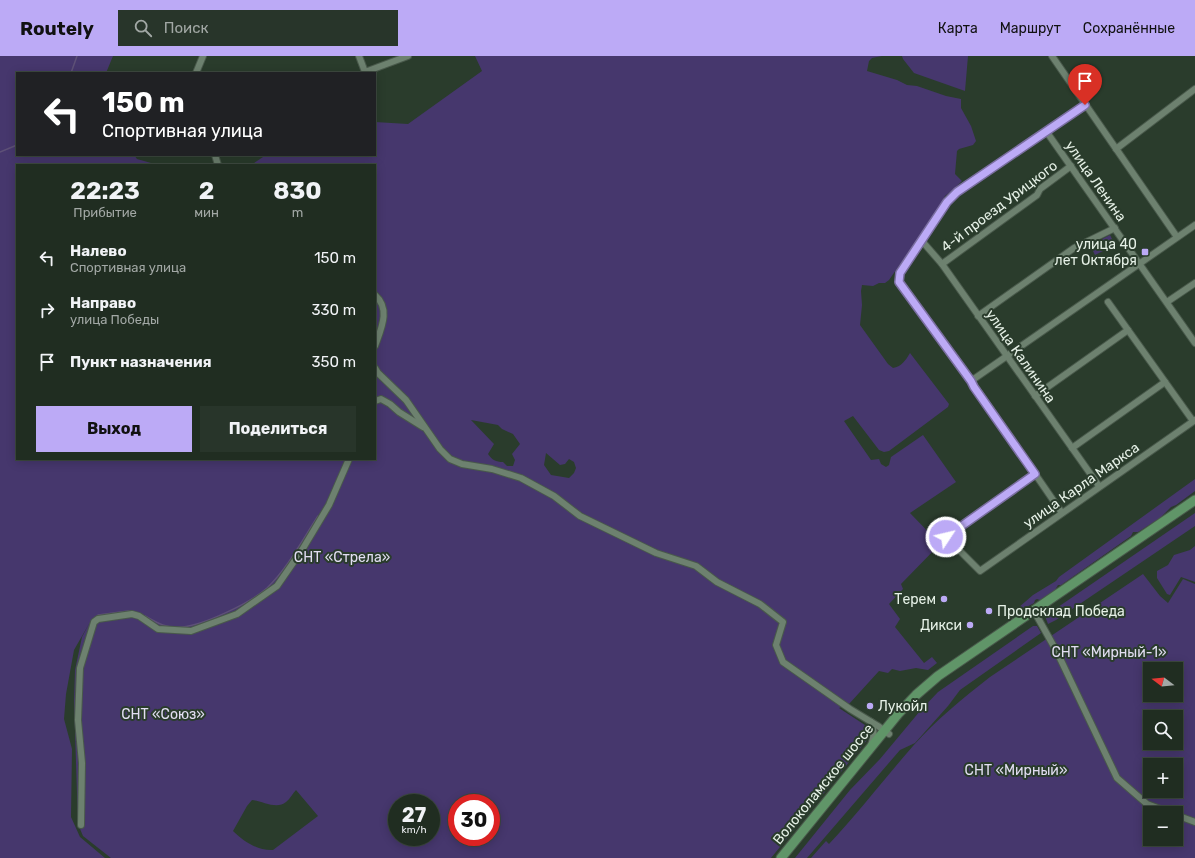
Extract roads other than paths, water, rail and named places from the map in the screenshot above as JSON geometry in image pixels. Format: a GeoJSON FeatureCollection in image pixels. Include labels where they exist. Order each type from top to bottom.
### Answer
{"type":"FeatureCollection","features":[{"type":"Feature","properties":{"kind":"main road"},"geometry":{"type":"LineString","coordinates":[[1035,613],[1195,500]]}},
{"type":"Feature","properties":{"kind":"main road"},"geometry":{"type":"LineString","coordinates":[[1035,613],[1195,506]]}},
{"type":"Feature","properties":{"kind":"main road","name":"Волоколамское шоссе"},"geometry":{"type":"LineString","coordinates":[[781,858],[869,749],[940,678],[1035,613]]}},
{"type":"Feature","properties":{"kind":"main road","name":"Волоколамское шоссе"},"geometry":{"type":"LineString","coordinates":[[788,858],[887,732]]}},
{"type":"Feature","properties":{"kind":"street"},"geometry":{"type":"LineString","coordinates":[[196,72],[203,56]]}},
{"type":"Feature","properties":{"kind":"street"},"geometry":{"type":"LineString","coordinates":[[359,56],[363,72],[408,56]]}},
{"type":"Feature","properties":{"kind":"street"},"geometry":{"type":"LineString","coordinates":[[1052,56],[1178,237]]}},
{"type":"Feature","properties":{"kind":"street"},"geometry":{"type":"LineString","coordinates":[[1116,149],[1195,89]]}},
{"type":"Feature","properties":{"kind":"street"},"geometry":{"type":"LineString","coordinates":[[1062,513],[971,381],[899,282],[900,273],[947,202],[957,192],[1085,105]]}},
{"type":"Feature","properties":{"kind":"street","name":"улица Ленина"},"geometry":{"type":"LineString","coordinates":[[1046,132],[1195,343]]}},
{"type":"Feature","properties":{"kind":"street","name":"4-й проезд Урицкого"},"geometry":{"type":"LineString","coordinates":[[942,264],[1031,200],[1037,195],[1040,189],[1071,166]]}},
{"type":"Feature","properties":{"kind":"street"},"geometry":{"type":"LineString","coordinates":[[971,381],[1006,355],[1195,225]]}},
{"type":"Feature","properties":{"kind":"street"},"geometry":{"type":"LineString","coordinates":[[978,316],[1074,248],[1115,228]]}},
{"type":"Feature","properties":{"kind":"street","name":"улица Калинина"},"geometry":{"type":"LineString","coordinates":[[922,241],[942,264],[1099,486]]}},
{"type":"Feature","properties":{"kind":"street"},"geometry":{"type":"LineString","coordinates":[[1167,302],[1195,282]]}},
{"type":"Feature","properties":{"kind":"street"},"geometry":{"type":"LineString","coordinates":[[376,296],[384,309],[384,313],[381,331],[376,344]]}},
{"type":"Feature","properties":{"kind":"street"},"geometry":{"type":"LineString","coordinates":[[1108,302],[1194,421]]}},
{"type":"Feature","properties":{"kind":"street"},"geometry":{"type":"LineString","coordinates":[[1035,396],[1128,330]]}},
{"type":"Feature","properties":{"kind":"street"},"geometry":{"type":"LineString","coordinates":[[376,370],[406,400],[440,449],[450,459],[462,464],[492,469],[521,478],[554,496],[580,516],[656,553],[696,566],[717,582],[760,604],[783,622],[776,646],[783,662],[846,706],[887,732]]}},
{"type":"Feature","properties":{"kind":"street"},"geometry":{"type":"LineString","coordinates":[[1072,448],[1165,382]]}},
{"type":"Feature","properties":{"kind":"street"},"geometry":{"type":"LineString","coordinates":[[376,401],[382,399],[398,412],[424,427]]}},
{"type":"Feature","properties":{"kind":"street","name":"улица Карла Маркса"},"geometry":{"type":"LineString","coordinates":[[1035,474],[946,537],[980,571],[1099,486],[1194,421]]}},
{"type":"Feature","properties":{"kind":"street"},"geometry":{"type":"LineString","coordinates":[[81,825],[82,763],[78,720],[80,668],[94,622],[98,619],[132,614],[139,616],[158,629],[190,631],[237,614],[277,586],[302,550],[329,506],[349,460]]}},
{"type":"Feature","properties":{"kind":"street"},"geometry":{"type":"LineString","coordinates":[[1035,613],[1057,652],[1117,778],[1147,804],[1152,806]]}},
{"type":"Feature","properties":{"kind":"street"},"geometry":{"type":"LineString","coordinates":[[869,749],[874,732],[874,727],[871,722]]}},
{"type":"Feature","properties":{"kind":"street"},"geometry":{"type":"LineString","coordinates":[[1183,818],[1195,822]]}},
{"type":"Feature","properties":{"kind":"waterway"},"geometry":{"type":"LineString","coordinates":[[71,72],[77,56]]}},
{"type":"Feature","properties":{"kind":"waterway"},"geometry":{"type":"LineString","coordinates":[[0,152],[16,145]]}},
{"type":"Feature","properties":{"kind":"waterway"},"geometry":{"type":"LineString","coordinates":[[145,616],[167,626],[182,627],[214,618],[250,600],[267,588],[281,572],[318,516]]}},
{"type":"Feature","properties":{"kind":"waterway"},"geometry":{"type":"LineString","coordinates":[[98,615],[128,611],[136,612]]}},
{"type":"Feature","properties":{"kind":"place","name":"улица 40 лет Октября"},"geometry":{"type":"Point","coordinates":[1145,252]}},
{"type":"Feature","properties":{"kind":"place","name":"Терем"},"geometry":{"type":"Point","coordinates":[944,599]}},
{"type":"Feature","properties":{"kind":"place","name":"Продсклад Победа"},"geometry":{"type":"Point","coordinates":[989,611]}},
{"type":"Feature","properties":{"kind":"place","name":"Дикси"},"geometry":{"type":"Point","coordinates":[970,625]}},
{"type":"Feature","properties":{"kind":"place","name":"Лукойл"},"geometry":{"type":"Point","coordinates":[870,706]}},
{"type":"Feature","properties":{"kind":"park label","name":"СНТ «Стрела»"},"geometry":{"type":"Point","coordinates":[342,557]}},
{"type":"Feature","properties":{"kind":"park label","name":"СНТ «Мирный-1»"},"geometry":{"type":"Point","coordinates":[1109,652]}},
{"type":"Feature","properties":{"kind":"park label","name":"СНТ «Союз»"},"geometry":{"type":"Point","coordinates":[163,714]}},
{"type":"Feature","properties":{"kind":"park label","name":"СНТ «Мирный»"},"geometry":{"type":"Point","coordinates":[1016,770]}}]}
